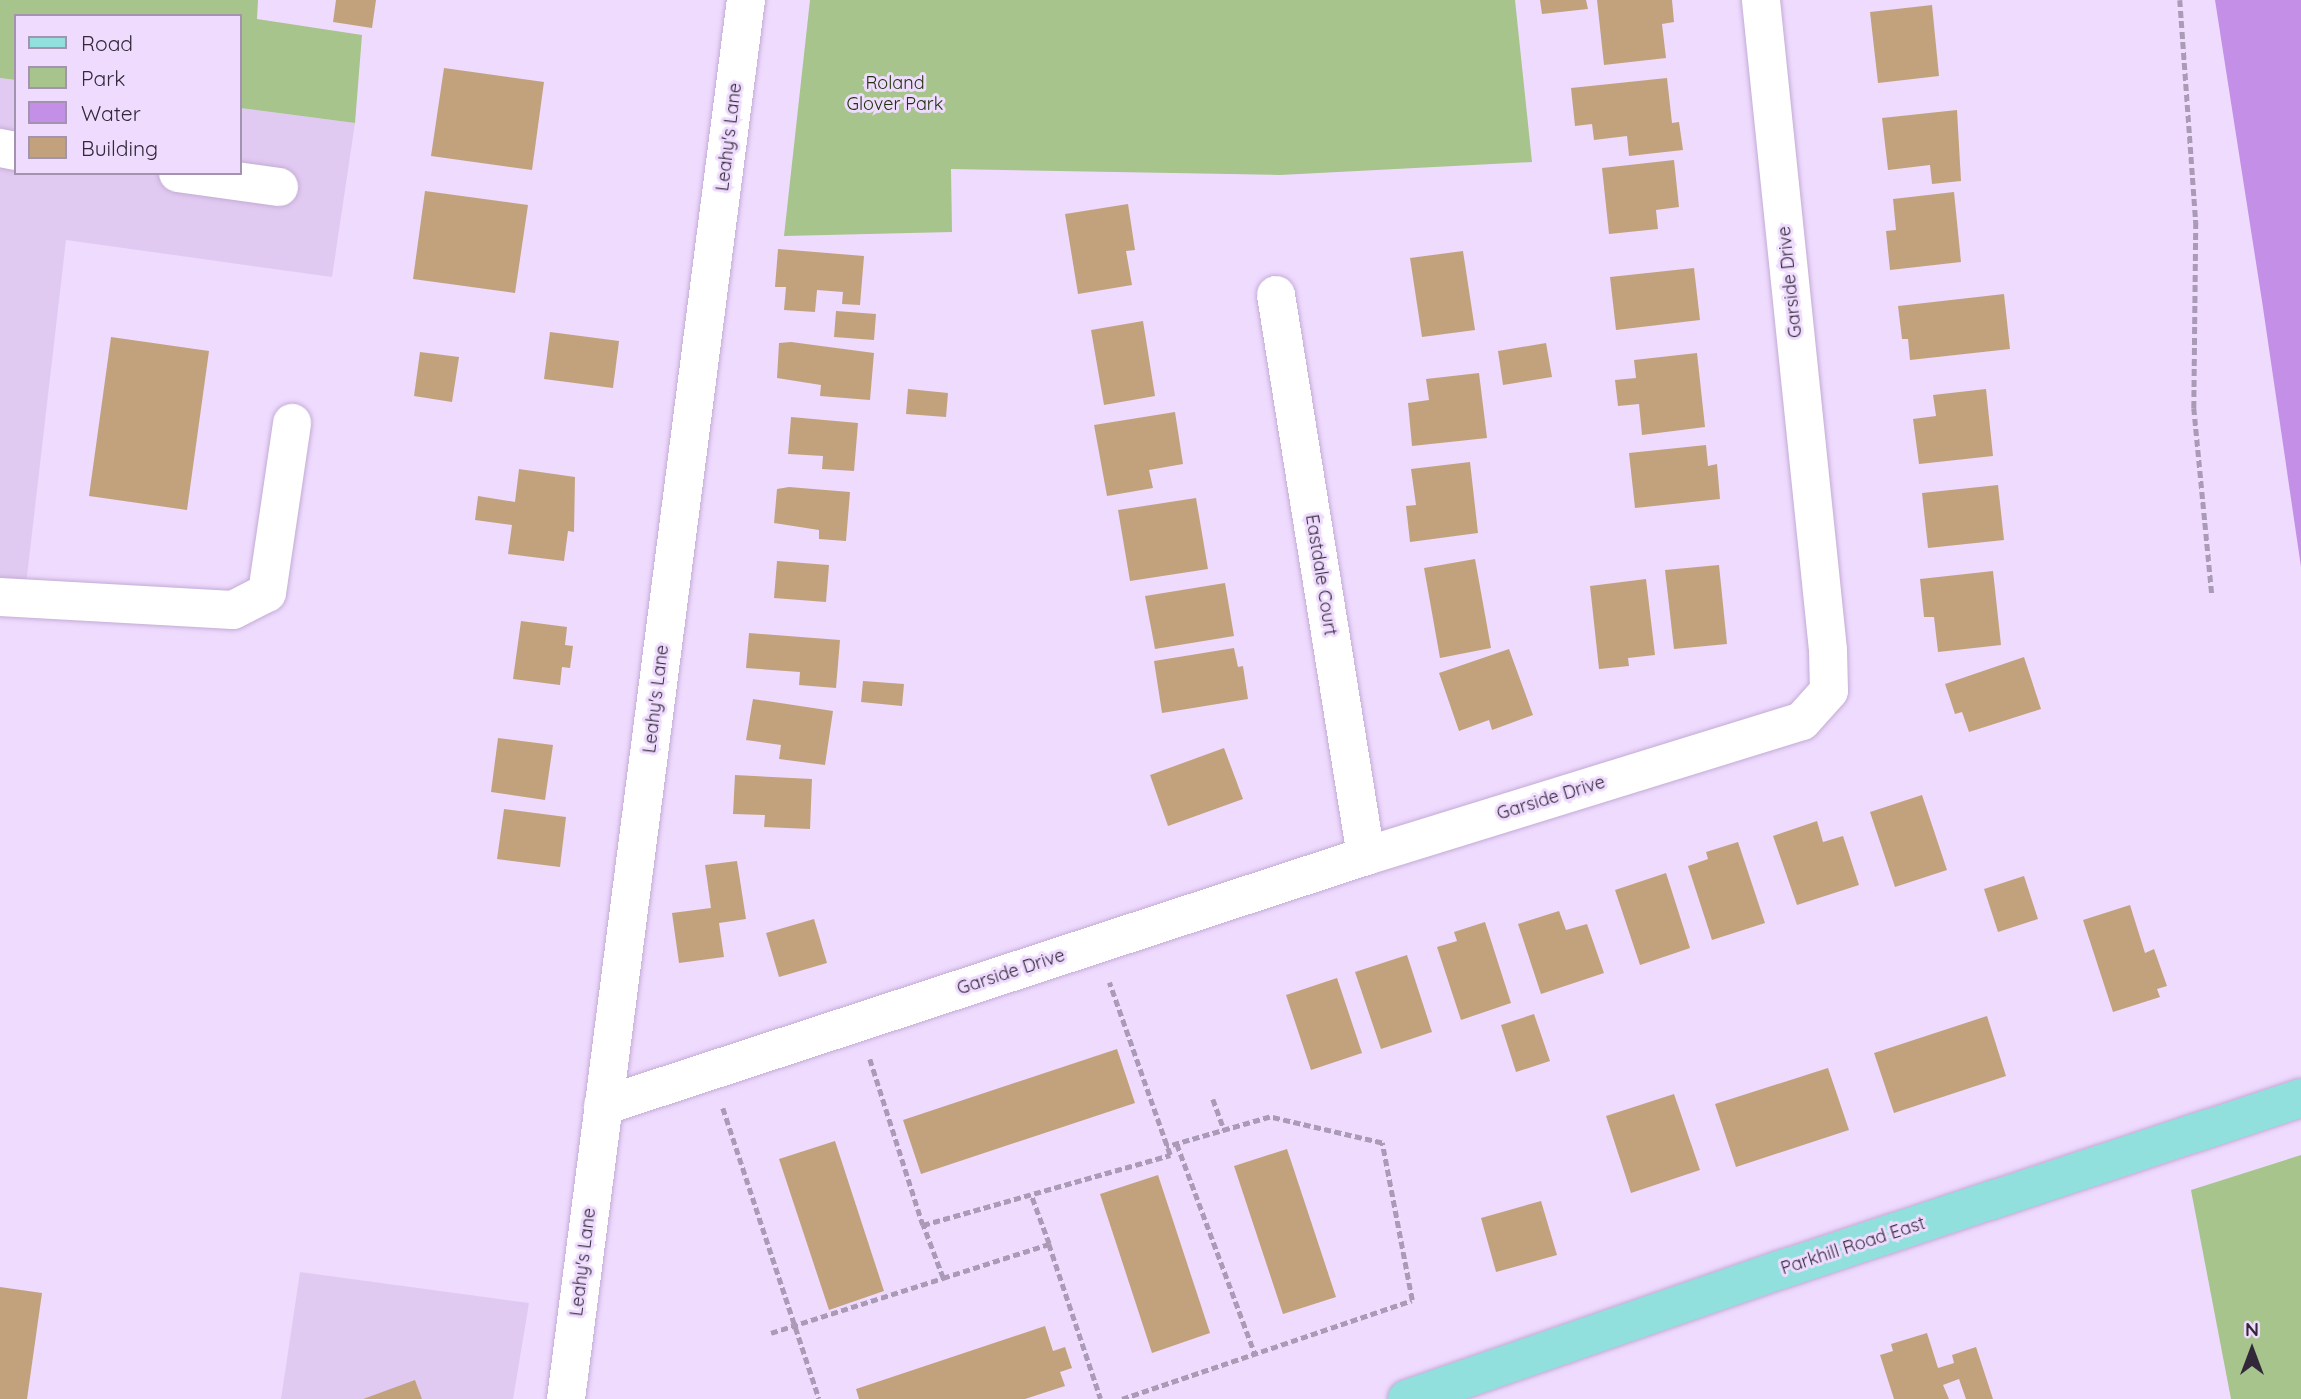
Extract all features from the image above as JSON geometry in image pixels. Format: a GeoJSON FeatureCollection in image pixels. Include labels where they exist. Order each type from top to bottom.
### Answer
{"type":"FeatureCollection","features":[{"type":"Feature","properties":{"kind":"main road","name":"Parkhill Road East"},"geometry":{"type":"LineString","coordinates":[[1407,1399],[1780,1270],[2301,1098]]}},
{"type":"Feature","properties":{"kind":"street","name":"Leahy's Lane"},"geometry":{"type":"LineString","coordinates":[[566,1399],[746,0]]}},
{"type":"Feature","properties":{"kind":"street","name":"Garside Drive"},"geometry":{"type":"LineString","coordinates":[[603,1106],[1366,856],[1802,721],[1829,691],[1828,650],[1760,0]]}},
{"type":"Feature","properties":{"kind":"street"},"geometry":{"type":"LineString","coordinates":[[192,175],[279,187]]}},
{"type":"Feature","properties":{"kind":"street","name":"Eastdale Court"},"geometry":{"type":"LineString","coordinates":[[1276,295],[1366,856]]}},
{"type":"Feature","properties":{"kind":"street"},"geometry":{"type":"LineString","coordinates":[[0,597],[233,610],[267,593],[292,423]]}},
{"type":"Feature","properties":{"kind":"path"},"geometry":{"type":"LineString","coordinates":[[2180,0],[2196,222],[2194,408],[2212,594]]}},
{"type":"Feature","properties":{"kind":"path"},"geometry":{"type":"LineString","coordinates":[[923,1225],[1170,1155],[1096,944]]}},
{"type":"Feature","properties":{"kind":"path"},"geometry":{"type":"LineString","coordinates":[[858,1022],[923,1225],[943,1278]]}},
{"type":"Feature","properties":{"kind":"path"},"geometry":{"type":"LineString","coordinates":[[710,1071],[819,1399]]}},
{"type":"Feature","properties":{"kind":"path"},"geometry":{"type":"LineString","coordinates":[[1213,1099],[1224,1130]]}},
{"type":"Feature","properties":{"kind":"path"},"geometry":{"type":"LineString","coordinates":[[1122,1399],[1412,1300],[1382,1143],[1270,1117],[1166,1147]]}},
{"type":"Feature","properties":{"kind":"path"},"geometry":{"type":"LineString","coordinates":[[1177,1144],[1255,1353]]}},
{"type":"Feature","properties":{"kind":"path"},"geometry":{"type":"LineString","coordinates":[[1031,1195],[1101,1399]]}},
{"type":"Feature","properties":{"kind":"path"},"geometry":{"type":"LineString","coordinates":[[771,1333],[1049,1244]]}},
{"type":"Feature","properties":{"kind":"shaded area"},"geometry":{"type":"Polygon","coordinates":[[[0,78],[14,80],[14,175],[242,175],[242,108],[355,123],[332,277],[66,240],[26,585],[0,582],[0,78]]]}},
{"type":"Feature","properties":{"kind":"shaded area"},"geometry":{"type":"Polygon","coordinates":[[[300,1272],[529,1303],[513,1399],[281,1399],[300,1272]]]}},
{"type":"Feature","properties":{"kind":"green space"},"geometry":{"type":"Polygon","coordinates":[[[0,0],[258,0],[257,19],[362,35],[355,123],[242,108],[242,14],[14,14],[14,80],[0,78],[0,0]]]}},
{"type":"Feature","properties":{"kind":"green space","name":"Roland Glover Park"},"geometry":{"type":"Polygon","coordinates":[[[810,0],[1515,0],[1532,162],[1280,175],[951,169],[952,232],[784,236],[810,0]]]}},
{"type":"Feature","properties":{"kind":"green space"},"geometry":{"type":"Polygon","coordinates":[[[2301,1155],[2301,1399],[2231,1399],[2191,1190],[2301,1155]]]}},
{"type":"Feature","properties":{"kind":"water"},"geometry":{"type":"Polygon","coordinates":[[[2215,0],[2301,0],[2301,567],[2262,301],[2215,0]]]}},
{"type":"Feature","properties":{"kind":"building"},"geometry":{"type":"Polygon","coordinates":[[[336,0],[376,0],[372,28],[333,22],[336,0]]]}},
{"type":"Feature","properties":{"kind":"building"},"geometry":{"type":"Polygon","coordinates":[[[1540,0],[1586,0],[1588,9],[1542,14],[1540,0]]]}},
{"type":"Feature","properties":{"kind":"building"},"geometry":{"type":"Polygon","coordinates":[[[1597,0],[1672,0],[1674,22],[1662,24],[1666,58],[1604,65],[1597,0]]]}},
{"type":"Feature","properties":{"kind":"building"},"geometry":{"type":"Polygon","coordinates":[[[1932,5],[1939,76],[1878,83],[1870,12],[1932,5]]]}},
{"type":"Feature","properties":{"kind":"building"},"geometry":{"type":"Polygon","coordinates":[[[444,68],[544,82],[532,170],[431,156],[444,68]]]}},
{"type":"Feature","properties":{"kind":"building"},"geometry":{"type":"Polygon","coordinates":[[[1667,78],[1672,123],[1679,122],[1683,150],[1629,156],[1627,136],[1594,140],[1592,124],[1575,126],[1571,88],[1667,78]]]}},
{"type":"Feature","properties":{"kind":"building"},"geometry":{"type":"Polygon","coordinates":[[[1957,110],[1961,181],[1932,184],[1930,165],[1888,170],[1882,118],[1957,110]]]}},
{"type":"Feature","properties":{"kind":"building"},"geometry":{"type":"Polygon","coordinates":[[[1674,160],[1679,207],[1656,210],[1658,229],[1609,234],[1602,168],[1674,160]]]}},
{"type":"Feature","properties":{"kind":"building"},"geometry":{"type":"Polygon","coordinates":[[[425,191],[528,205],[515,293],[413,279],[425,191]]]}},
{"type":"Feature","properties":{"kind":"building"},"geometry":{"type":"Polygon","coordinates":[[[1954,192],[1961,262],[1890,270],[1886,231],[1896,230],[1893,199],[1954,192]]]}},
{"type":"Feature","properties":{"kind":"building"},"geometry":{"type":"Polygon","coordinates":[[[1128,204],[1135,250],[1126,251],[1132,285],[1078,294],[1065,214],[1128,204]]]}},
{"type":"Feature","properties":{"kind":"building"},"geometry":{"type":"Polygon","coordinates":[[[778,249],[864,256],[860,305],[842,304],[843,292],[817,290],[815,312],[784,310],[786,287],[775,287],[778,249]]]}},
{"type":"Feature","properties":{"kind":"building"},"geometry":{"type":"Polygon","coordinates":[[[1463,251],[1475,330],[1422,337],[1410,258],[1463,251]]]}},
{"type":"Feature","properties":{"kind":"building"},"geometry":{"type":"Polygon","coordinates":[[[1694,268],[1700,320],[1616,330],[1610,277],[1694,268]]]}},
{"type":"Feature","properties":{"kind":"building"},"geometry":{"type":"Polygon","coordinates":[[[2004,294],[2010,349],[1910,360],[1908,339],[1902,339],[1898,306],[2004,294]]]}},
{"type":"Feature","properties":{"kind":"building"},"geometry":{"type":"Polygon","coordinates":[[[836,311],[876,314],[874,340],[834,337],[836,311]]]}},
{"type":"Feature","properties":{"kind":"building"},"geometry":{"type":"Polygon","coordinates":[[[1143,321],[1155,396],[1104,405],[1091,330],[1143,321]]]}},
{"type":"Feature","properties":{"kind":"building"},"geometry":{"type":"Polygon","coordinates":[[[550,332],[619,341],[613,388],[544,379],[550,332]]]}},
{"type":"Feature","properties":{"kind":"building"},"geometry":{"type":"Polygon","coordinates":[[[111,337],[209,351],[187,510],[89,496],[111,337]]]}},
{"type":"Feature","properties":{"kind":"building"},"geometry":{"type":"Polygon","coordinates":[[[791,342],[874,353],[870,400],[820,396],[821,385],[777,378],[779,343],[791,342]]]}},
{"type":"Feature","properties":{"kind":"building"},"geometry":{"type":"Polygon","coordinates":[[[1546,343],[1552,377],[1503,385],[1498,351],[1546,343]]]}},
{"type":"Feature","properties":{"kind":"building"},"geometry":{"type":"Polygon","coordinates":[[[420,352],[459,357],[452,402],[414,396],[420,352]]]}},
{"type":"Feature","properties":{"kind":"building"},"geometry":{"type":"Polygon","coordinates":[[[1697,353],[1705,427],[1642,435],[1639,404],[1618,406],[1615,380],[1636,378],[1634,360],[1697,353]]]}},
{"type":"Feature","properties":{"kind":"building"},"geometry":{"type":"Polygon","coordinates":[[[1479,373],[1487,438],[1412,446],[1408,403],[1429,400],[1426,379],[1479,373]]]}},
{"type":"Feature","properties":{"kind":"building"},"geometry":{"type":"Polygon","coordinates":[[[908,389],[948,393],[946,417],[906,414],[908,389]]]}},
{"type":"Feature","properties":{"kind":"building"},"geometry":{"type":"Polygon","coordinates":[[[1986,389],[1993,456],[1919,464],[1913,419],[1936,416],[1933,395],[1986,389]]]}},
{"type":"Feature","properties":{"kind":"building"},"geometry":{"type":"Polygon","coordinates":[[[1175,412],[1183,464],[1149,470],[1153,488],[1107,496],[1094,425],[1175,412]]]}},
{"type":"Feature","properties":{"kind":"building"},"geometry":{"type":"Polygon","coordinates":[[[791,417],[858,423],[854,471],[822,469],[823,456],[788,454],[791,417]]]}},
{"type":"Feature","properties":{"kind":"building"},"geometry":{"type":"Polygon","coordinates":[[[1706,445],[1708,466],[1717,464],[1720,499],[1635,508],[1629,453],[1706,445]]]}},
{"type":"Feature","properties":{"kind":"building"},"geometry":{"type":"Polygon","coordinates":[[[1470,462],[1478,533],[1410,542],[1406,506],[1416,505],[1411,469],[1470,462]]]}},
{"type":"Feature","properties":{"kind":"building"},"geometry":{"type":"Polygon","coordinates":[[[519,469],[575,477],[574,532],[568,531],[564,561],[508,554],[512,525],[475,520],[478,496],[515,502],[519,469]]]}},
{"type":"Feature","properties":{"kind":"building"},"geometry":{"type":"Polygon","coordinates":[[[1998,485],[2004,540],[1928,548],[1922,493],[1998,485]]]}},
{"type":"Feature","properties":{"kind":"building"},"geometry":{"type":"Polygon","coordinates":[[[789,487],[850,492],[846,541],[819,539],[819,530],[774,523],[777,489],[789,487]]]}},
{"type":"Feature","properties":{"kind":"building"},"geometry":{"type":"Polygon","coordinates":[[[1196,498],[1208,569],[1130,581],[1118,510],[1196,498]]]}},
{"type":"Feature","properties":{"kind":"building"},"geometry":{"type":"Polygon","coordinates":[[[1475,559],[1491,648],[1440,658],[1424,568],[1475,559]]]}},
{"type":"Feature","properties":{"kind":"building"},"geometry":{"type":"Polygon","coordinates":[[[777,561],[829,565],[826,602],[774,598],[777,561]]]}},
{"type":"Feature","properties":{"kind":"building"},"geometry":{"type":"Polygon","coordinates":[[[1719,565],[1727,644],[1674,649],[1665,570],[1719,565]]]}},
{"type":"Feature","properties":{"kind":"building"},"geometry":{"type":"Polygon","coordinates":[[[1993,571],[2001,645],[1938,652],[1934,617],[1924,617],[1920,579],[1993,571]]]}},
{"type":"Feature","properties":{"kind":"building"},"geometry":{"type":"Polygon","coordinates":[[[1646,579],[1655,655],[1628,658],[1629,666],[1599,669],[1590,586],[1646,579]]]}},
{"type":"Feature","properties":{"kind":"building"},"geometry":{"type":"Polygon","coordinates":[[[1225,583],[1234,636],[1155,649],[1145,596],[1225,583]]]}},
{"type":"Feature","properties":{"kind":"building"},"geometry":{"type":"Polygon","coordinates":[[[521,621],[567,627],[565,645],[573,646],[570,668],[562,667],[560,685],[513,679],[521,621]]]}},
{"type":"Feature","properties":{"kind":"building"},"geometry":{"type":"Polygon","coordinates":[[[749,633],[840,640],[836,688],[799,685],[800,672],[746,668],[749,633]]]}},
{"type":"Feature","properties":{"kind":"building"},"geometry":{"type":"Polygon","coordinates":[[[1234,648],[1238,667],[1243,666],[1248,699],[1162,713],[1154,661],[1234,648]]]}},
{"type":"Feature","properties":{"kind":"building"},"geometry":{"type":"Polygon","coordinates":[[[1509,649],[1533,715],[1492,730],[1489,720],[1459,731],[1439,673],[1509,649]]]}},
{"type":"Feature","properties":{"kind":"building"},"geometry":{"type":"Polygon","coordinates":[[[2024,657],[2041,709],[1969,732],[1962,712],[1955,714],[1945,684],[2024,657]]]}},
{"type":"Feature","properties":{"kind":"building"},"geometry":{"type":"Polygon","coordinates":[[[863,681],[904,684],[902,706],[861,702],[863,681]]]}},
{"type":"Feature","properties":{"kind":"building"},"geometry":{"type":"Polygon","coordinates":[[[753,699],[833,711],[825,765],[779,759],[781,745],[746,740],[753,699]]]}},
{"type":"Feature","properties":{"kind":"building"},"geometry":{"type":"Polygon","coordinates":[[[498,738],[553,745],[545,800],[491,792],[498,738]]]}},
{"type":"Feature","properties":{"kind":"building"},"geometry":{"type":"Polygon","coordinates":[[[1224,748],[1243,799],[1168,826],[1150,775],[1224,748]]]}},
{"type":"Feature","properties":{"kind":"building"},"geometry":{"type":"Polygon","coordinates":[[[735,775],[812,779],[810,829],[764,827],[765,815],[733,814],[735,775]]]}},
{"type":"Feature","properties":{"kind":"building"},"geometry":{"type":"Polygon","coordinates":[[[1922,795],[1947,870],[1895,887],[1870,812],[1922,795]]]}},
{"type":"Feature","properties":{"kind":"building"},"geometry":{"type":"Polygon","coordinates":[[[504,809],[566,817],[560,867],[497,859],[504,809]]]}},
{"type":"Feature","properties":{"kind":"building"},"geometry":{"type":"Polygon","coordinates":[[[1817,821],[1823,842],[1843,836],[1859,885],[1797,905],[1773,836],[1817,821]]]}},
{"type":"Feature","properties":{"kind":"building"},"geometry":{"type":"Polygon","coordinates":[[[1738,842],[1765,923],[1712,940],[1688,866],[1708,859],[1706,852],[1738,842]]]}},
{"type":"Feature","properties":{"kind":"building"},"geometry":{"type":"Polygon","coordinates":[[[737,861],[746,919],[719,923],[724,957],[679,963],[672,913],[711,908],[705,865],[737,861]]]}},
{"type":"Feature","properties":{"kind":"building"},"geometry":{"type":"Polygon","coordinates":[[[1666,873],[1690,948],[1640,965],[1615,890],[1666,873]]]}},
{"type":"Feature","properties":{"kind":"building"},"geometry":{"type":"Polygon","coordinates":[[[2024,876],[2038,919],[1998,932],[1984,889],[2024,876]]]}},
{"type":"Feature","properties":{"kind":"building"},"geometry":{"type":"Polygon","coordinates":[[[2130,905],[2145,953],[2154,949],[2167,986],[2157,989],[2160,997],[2113,1012],[2083,920],[2130,905]]]}},
{"type":"Feature","properties":{"kind":"building"},"geometry":{"type":"Polygon","coordinates":[[[1559,911],[1566,930],[1587,924],[1604,973],[1541,994],[1518,924],[1559,911]]]}},
{"type":"Feature","properties":{"kind":"building"},"geometry":{"type":"Polygon","coordinates":[[[814,919],[827,963],[779,977],[766,933],[814,919]]]}},
{"type":"Feature","properties":{"kind":"building"},"geometry":{"type":"Polygon","coordinates":[[[1485,922],[1511,1003],[1461,1020],[1437,947],[1457,941],[1454,932],[1485,922]]]}},
{"type":"Feature","properties":{"kind":"building"},"geometry":{"type":"Polygon","coordinates":[[[1407,955],[1432,1032],[1381,1049],[1355,972],[1407,955]]]}},
{"type":"Feature","properties":{"kind":"building"},"geometry":{"type":"Polygon","coordinates":[[[1337,978],[1362,1053],[1311,1070],[1286,995],[1337,978]]]}},
{"type":"Feature","properties":{"kind":"building"},"geometry":{"type":"Polygon","coordinates":[[[1534,1014],[1550,1061],[1516,1072],[1501,1025],[1534,1014]]]}},
{"type":"Feature","properties":{"kind":"building"},"geometry":{"type":"Polygon","coordinates":[[[1987,1016],[2006,1076],[1894,1113],[1874,1053],[1987,1016]]]}},
{"type":"Feature","properties":{"kind":"building"},"geometry":{"type":"Polygon","coordinates":[[[1117,1049],[1135,1103],[921,1174],[903,1120],[1117,1049]]]}},
{"type":"Feature","properties":{"kind":"building"},"geometry":{"type":"Polygon","coordinates":[[[1828,1068],[1849,1130],[1736,1167],[1715,1104],[1828,1068]]]}},
{"type":"Feature","properties":{"kind":"building"},"geometry":{"type":"Polygon","coordinates":[[[1674,1094],[1700,1170],[1631,1193],[1606,1116],[1674,1094]]]}},
{"type":"Feature","properties":{"kind":"building"},"geometry":{"type":"Polygon","coordinates":[[[835,1141],[884,1291],[829,1310],[779,1159],[835,1141]]]}},
{"type":"Feature","properties":{"kind":"building"},"geometry":{"type":"Polygon","coordinates":[[[1287,1149],[1336,1297],[1283,1314],[1234,1166],[1287,1149]]]}},
{"type":"Feature","properties":{"kind":"building"},"geometry":{"type":"Polygon","coordinates":[[[1158,1175],[1210,1333],[1152,1353],[1100,1194],[1158,1175]]]}},
{"type":"Feature","properties":{"kind":"building"},"geometry":{"type":"Polygon","coordinates":[[[1541,1201],[1557,1255],[1496,1272],[1481,1218],[1541,1201]]]}},
{"type":"Feature","properties":{"kind":"building"},"geometry":{"type":"Polygon","coordinates":[[[0,1287],[42,1293],[27,1399],[0,1399],[0,1287]]]}},
{"type":"Feature","properties":{"kind":"building"},"geometry":{"type":"Polygon","coordinates":[[[1045,1326],[1053,1351],[1065,1347],[1072,1368],[1060,1372],[1065,1386],[1025,1399],[859,1399],[856,1389],[1045,1326]]]}},
{"type":"Feature","properties":{"kind":"building"},"geometry":{"type":"Polygon","coordinates":[[[1927,1333],[1938,1368],[1954,1363],[1952,1355],[1976,1347],[1993,1399],[1966,1399],[1959,1379],[1943,1385],[1949,1399],[1894,1399],[1880,1355],[1893,1351],[1891,1344],[1927,1333]]]}},
{"type":"Feature","properties":{"kind":"building"},"geometry":{"type":"Polygon","coordinates":[[[415,1380],[422,1399],[363,1399],[415,1380]]]}}]}
